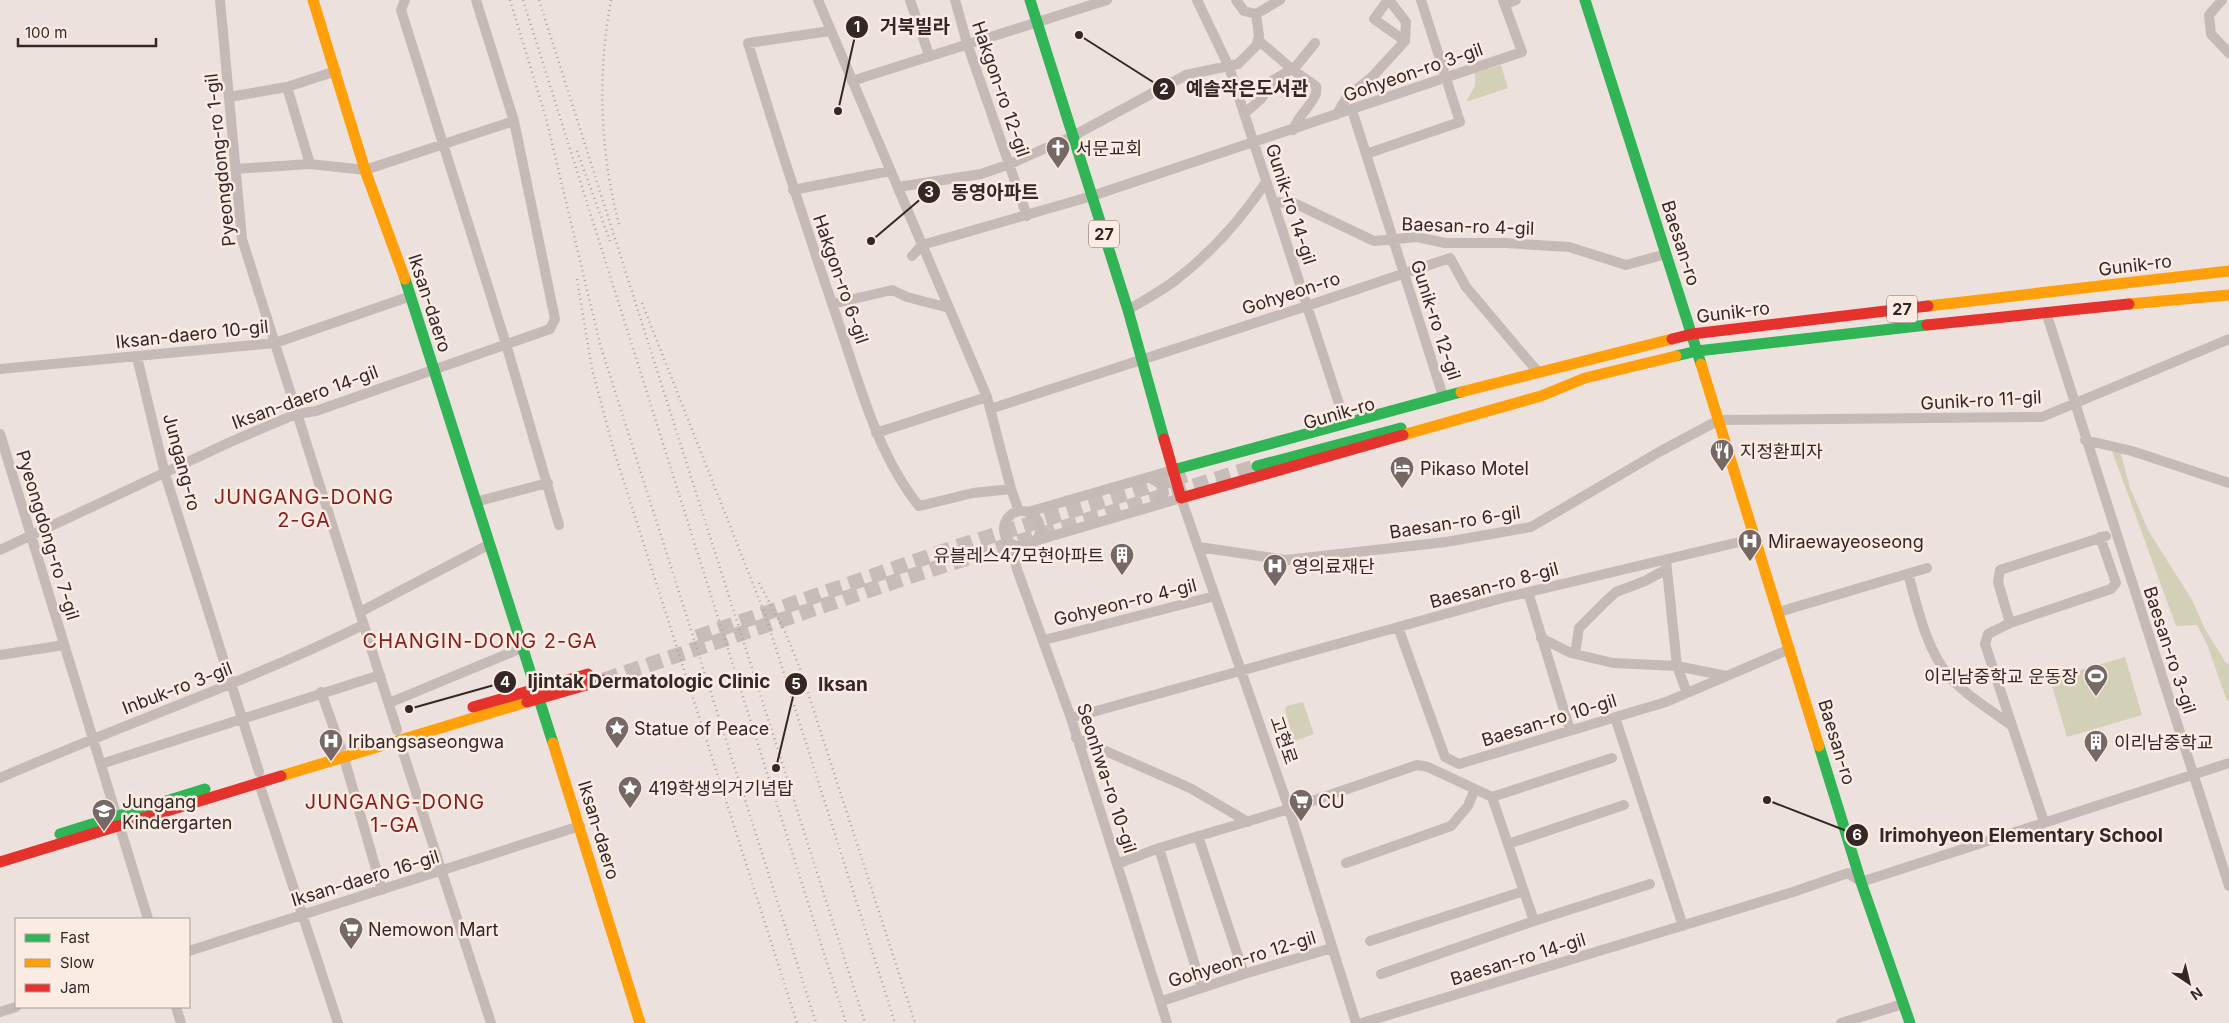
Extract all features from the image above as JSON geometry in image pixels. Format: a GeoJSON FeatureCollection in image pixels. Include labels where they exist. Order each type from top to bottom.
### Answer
{"type":"FeatureCollection","features":[{"type":"Feature","properties":{"kind":"street","name":"Pyeongdong-ro 1-gil"},"geometry":{"type":"LineString","coordinates":[[220,0],[242,239],[275,343]]}},
{"type":"Feature","properties":{"kind":"street","name":"Iksan-daero"},"geometry":{"type":"LineString","coordinates":[[313,0],[365,170],[411,296],[488,546],[538,693],[640,1023]]}},
{"type":"Feature","properties":{"kind":"street"},"geometry":{"type":"LineString","coordinates":[[405,0],[400,10],[506,344],[559,526]]}},
{"type":"Feature","properties":{"kind":"street","name":"Iksan-daero 14-gil"},"geometry":{"type":"LineString","coordinates":[[0,550],[164,474],[228,442],[296,414],[316,411],[550,329],[555,319],[514,121],[476,0]]}},
{"type":"Feature","properties":{"kind":"street"},"geometry":{"type":"LineString","coordinates":[[818,0],[987,397],[1011,489],[1024,511],[1037,519],[1040,530],[1035,540]]}},
{"type":"Feature","properties":{"kind":"street"},"geometry":{"type":"LineString","coordinates":[[910,0],[929,55]]}},
{"type":"Feature","properties":{"kind":"street","name":"Hakgon-ro 12-gil"},"geometry":{"type":"LineString","coordinates":[[955,0],[967,43],[1027,216]]}},
{"type":"Feature","properties":{"kind":"street","name":"27"},"geometry":{"type":"LineString","coordinates":[[1030,0],[1128,310],[1173,470],[1253,461]]}},
{"type":"Feature","properties":{"kind":"street"},"geometry":{"type":"LineString","coordinates":[[852,81],[1107,0]]}},
{"type":"Feature","properties":{"kind":"street","name":"Gunik-ro 14-gil"},"geometry":{"type":"LineString","coordinates":[[1197,0],[1229,67],[1345,422]]}},
{"type":"Feature","properties":{"kind":"street"},"geometry":{"type":"LineString","coordinates":[[1236,0],[1244,11],[1256,14],[1280,0]]}},
{"type":"Feature","properties":{"kind":"street"},"geometry":{"type":"LineString","coordinates":[[1336,115],[1348,97],[1372,76],[1405,41],[1406,22],[1389,0],[1374,19],[1405,41]]}},
{"type":"Feature","properties":{"kind":"street"},"geometry":{"type":"LineString","coordinates":[[1366,154],[1460,122],[1420,0]]}},
{"type":"Feature","properties":{"kind":"street"},"geometry":{"type":"LineString","coordinates":[[1504,2],[1516,0]]}},
{"type":"Feature","properties":{"kind":"street","name":"Baesan-ro"},"geometry":{"type":"LineString","coordinates":[[1585,0],[1756,538],[1861,882],[1910,1023]]}},
{"type":"Feature","properties":{"kind":"street"},"geometry":{"type":"LineString","coordinates":[[2222,0],[2209,15],[2211,34],[2229,53]]}},
{"type":"Feature","properties":{"kind":"street","name":"Gohyeon-ro 3-gil"},"geometry":{"type":"LineString","coordinates":[[1092,196],[1522,52],[1504,2]]}},
{"type":"Feature","properties":{"kind":"street"},"geometry":{"type":"LineString","coordinates":[[898,187],[981,174],[1010,164],[1073,136],[1186,75],[1238,64],[1256,46],[1258,40],[1256,14]]}},
{"type":"Feature","properties":{"kind":"street","name":"Hakgon-ro 6-gil"},"geometry":{"type":"LineString","coordinates":[[830,31],[748,43],[793,190],[876,433],[895,472],[919,506],[973,493],[1011,489]]}},
{"type":"Feature","properties":{"kind":"street"},"geometry":{"type":"LineString","coordinates":[[1258,40],[1291,69],[1316,86],[1317,90],[1313,100],[1296,119],[1293,130]]}},
{"type":"Feature","properties":{"kind":"street"},"geometry":{"type":"LineString","coordinates":[[1245,113],[1262,99],[1274,80],[1291,69],[1316,43]]}},
{"type":"Feature","properties":{"kind":"street"},"geometry":{"type":"LineString","coordinates":[[229,97],[287,87],[336,71]]}},
{"type":"Feature","properties":{"kind":"street"},"geometry":{"type":"LineString","coordinates":[[287,87],[310,164]]}},
{"type":"Feature","properties":{"kind":"street","name":"Gunik-ro 12-gil"},"geometry":{"type":"LineString","coordinates":[[1352,110],[1443,396]]}},
{"type":"Feature","properties":{"kind":"street"},"geometry":{"type":"LineString","coordinates":[[235,169],[310,164],[365,170],[514,121]]}},
{"type":"Feature","properties":{"kind":"street"},"geometry":{"type":"LineString","coordinates":[[793,190],[890,171]]}},
{"type":"Feature","properties":{"kind":"street"},"geometry":{"type":"LineString","coordinates":[[1128,310],[1177,280],[1247,210],[1266,182]]}},
{"type":"Feature","properties":{"kind":"street"},"geometry":{"type":"LineString","coordinates":[[912,256],[922,245],[1092,196]]}},
{"type":"Feature","properties":{"kind":"street","name":"Baesan-ro 4-gil"},"geometry":{"type":"LineString","coordinates":[[1273,202],[1294,203],[1374,241],[1416,237],[1445,243],[1505,243],[1569,247],[1626,265],[1666,254]]}},
{"type":"Feature","properties":{"kind":"street","name":"Gohyeon-ro"},"geometry":{"type":"LineString","coordinates":[[990,409],[1450,258],[1466,287],[1537,371]]}},
{"type":"Feature","properties":{"kind":"street","name":"Gunik-ro"},"geometry":{"type":"LineString","coordinates":[[1253,461],[1578,364],[1692,334],[2229,271]]}},
{"type":"Feature","properties":{"kind":"street"},"geometry":{"type":"LineString","coordinates":[[832,304],[892,290],[908,297],[950,308]]}},
{"type":"Feature","properties":{"kind":"street","name":"Gunik-ro"},"geometry":{"type":"LineString","coordinates":[[1253,461],[1541,396],[1585,378],[1696,350],[2046,312],[2229,295]]}},
{"type":"Feature","properties":{"kind":"street","name":"Iksan-daero 10-gil"},"geometry":{"type":"LineString","coordinates":[[0,370],[275,343],[411,296]]}},
{"type":"Feature","properties":{"kind":"street"},"geometry":{"type":"LineString","coordinates":[[2046,312],[2073,402]]}},
{"type":"Feature","properties":{"kind":"street","name":"Gunik-ro 11-gil"},"geometry":{"type":"LineString","coordinates":[[1719,420],[2042,416],[2229,339]]}},
{"type":"Feature","properties":{"kind":"street"},"geometry":{"type":"LineString","coordinates":[[275,343],[363,625],[491,1023]]}},
{"type":"Feature","properties":{"kind":"street","name":"Jungang-ro"},"geometry":{"type":"LineString","coordinates":[[137,357],[164,474],[338,1023]]}},
{"type":"Feature","properties":{"kind":"street","name":"27"},"geometry":{"type":"LineString","coordinates":[[1181,498],[1253,461],[1345,422],[1537,371],[1578,364]]}},
{"type":"Feature","properties":{"kind":"street"},"geometry":{"type":"LineString","coordinates":[[876,433],[987,397]]}},
{"type":"Feature","properties":{"kind":"street","name":"Baesan-ro 3-gil"},"geometry":{"type":"LineString","coordinates":[[2073,402],[2229,886]]}},
{"type":"Feature","properties":{"kind":"street","name":"Baesan-ro 6-gil"},"geometry":{"type":"LineString","coordinates":[[1199,547],[1286,560],[1446,542],[1531,527],[1659,452],[1719,420]]}},
{"type":"Feature","properties":{"kind":"street","name":"Pyeongdong-ro 7-gil"},"geometry":{"type":"LineString","coordinates":[[0,434],[148,918]]}},
{"type":"Feature","properties":{"kind":"street"},"geometry":{"type":"LineString","coordinates":[[2085,440],[2132,451],[2229,483]]}},
{"type":"Feature","properties":{"kind":"street"},"geometry":{"type":"LineString","coordinates":[[1253,461],[1246,474],[1242,466],[1253,461]]}},
{"type":"Feature","properties":{"kind":"street"},"geometry":{"type":"LineString","coordinates":[[1173,470],[1011,515],[1005,524],[1006,536],[1014,545],[1025,546],[1035,540],[1181,498]]}},
{"type":"Feature","properties":{"kind":"street","name":"고현로"},"geometry":{"type":"LineString","coordinates":[[1173,470],[1289,809],[1356,1023]]}},
{"type":"Feature","properties":{"kind":"street"},"geometry":{"type":"LineString","coordinates":[[2216,478],[2229,475]]}},
{"type":"Feature","properties":{"kind":"street"},"geometry":{"type":"LineString","coordinates":[[1148,477],[1162,485],[1164,493],[1158,504]]}},
{"type":"Feature","properties":{"kind":"street"},"geometry":{"type":"LineString","coordinates":[[475,502],[548,483]]}},
{"type":"Feature","properties":{"kind":"street"},"geometry":{"type":"LineString","coordinates":[[2010,623],[1998,582],[2000,570],[2100,537],[2116,535]]}},
{"type":"Feature","properties":{"kind":"street","name":"Baesan-ro 3-gil"},"geometry":{"type":"LineString","coordinates":[[2012,726],[1984,644],[1988,634],[2010,623],[2111,589],[2116,584],[2100,537]]}},
{"type":"Feature","properties":{"kind":"street","name":"Baesan-ro 8-gil"},"geometry":{"type":"LineString","coordinates":[[1071,718],[1528,592],[1666,565],[1756,538]]}},
{"type":"Feature","properties":{"kind":"street","name":"Seonhwa-ro 10-gil"},"geometry":{"type":"LineString","coordinates":[[1014,545],[1016,566],[1071,718],[1162,1001],[1167,1023]]}},
{"type":"Feature","properties":{"kind":"street"},"geometry":{"type":"LineString","coordinates":[[360,612],[488,546]]}},
{"type":"Feature","properties":{"kind":"street"},"geometry":{"type":"LineString","coordinates":[[1575,654],[1579,628],[1610,597],[1616,592],[1645,581],[1666,565]]}},
{"type":"Feature","properties":{"kind":"street"},"geometry":{"type":"LineString","coordinates":[[1666,565],[1677,666],[1687,693]]}},
{"type":"Feature","properties":{"kind":"street"},"geometry":{"type":"LineString","coordinates":[[1779,612],[1927,568]]}},
{"type":"Feature","properties":{"kind":"street"},"geometry":{"type":"LineString","coordinates":[[1908,574],[1929,642],[1940,662],[1949,675],[1964,690],[2012,726],[2044,822]]}},
{"type":"Feature","properties":{"kind":"street"},"geometry":{"type":"LineString","coordinates":[[1528,592],[1570,730]]}},
{"type":"Feature","properties":{"kind":"street","name":"Gohyeon-ro 4-gil"},"geometry":{"type":"LineString","coordinates":[[1044,640],[1215,596]]}},
{"type":"Feature","properties":{"kind":"street","name":"Inbuk-ro 3-gil"},"geometry":{"type":"LineString","coordinates":[[0,778],[94,737],[232,685],[294,659],[363,625]]}},
{"type":"Feature","properties":{"kind":"street","name":"Baesan-ro 10-gil"},"geometry":{"type":"LineString","coordinates":[[1398,627],[1445,758],[1459,764],[1666,702],[1790,649]]}},
{"type":"Feature","properties":{"kind":"street"},"geometry":{"type":"LineString","coordinates":[[1541,638],[1575,654],[1613,664],[1677,666],[1726,676]]}},
{"type":"Feature","properties":{"kind":"street","name":"Pyeongdong-ro 7-gil"},"geometry":{"type":"LineString","coordinates":[[0,655],[64,645]]}},
{"type":"Feature","properties":{"kind":"street"},"geometry":{"type":"LineString","coordinates":[[389,703],[522,648]]}},
{"type":"Feature","properties":{"kind":"street"},"geometry":{"type":"LineString","coordinates":[[101,764],[380,675]]}},
{"type":"Feature","properties":{"kind":"street"},"geometry":{"type":"LineString","coordinates":[[0,862],[259,777],[603,675]]}},
{"type":"Feature","properties":{"kind":"street"},"geometry":{"type":"LineString","coordinates":[[322,692],[382,890]]}},
{"type":"Feature","properties":{"kind":"street"},"geometry":{"type":"LineString","coordinates":[[1615,717],[1683,926]]}},
{"type":"Feature","properties":{"kind":"street"},"geometry":{"type":"LineString","coordinates":[[1076,738],[1190,788],[1248,822]]}},
{"type":"Feature","properties":{"kind":"street"},"geometry":{"type":"LineString","coordinates":[[1117,864],[1158,848],[1289,809],[1417,765],[1428,767],[1492,797],[1612,758]]}},
{"type":"Feature","properties":{"kind":"street"},"geometry":{"type":"LineString","coordinates":[[1861,882],[2229,763]]}},
{"type":"Feature","properties":{"kind":"street"},"geometry":{"type":"LineString","coordinates":[[1346,862],[1451,826],[1468,806],[1475,789]]}},
{"type":"Feature","properties":{"kind":"street"},"geometry":{"type":"LineString","coordinates":[[1492,797],[1534,921]]}},
{"type":"Feature","properties":{"kind":"street"},"geometry":{"type":"LineString","coordinates":[[1508,844],[1624,805]]}},
{"type":"Feature","properties":{"kind":"street"},"geometry":{"type":"LineString","coordinates":[[0,853],[118,822]]}},
{"type":"Feature","properties":{"kind":"street","name":"Iksan-daero 16-gil"},"geometry":{"type":"LineString","coordinates":[[190,951],[580,826]]}},
{"type":"Feature","properties":{"kind":"street"},"geometry":{"type":"LineString","coordinates":[[1198,836],[1244,974]]}},
{"type":"Feature","properties":{"kind":"street"},"geometry":{"type":"LineString","coordinates":[[1158,848],[1202,988]]}},
{"type":"Feature","properties":{"kind":"street","name":"Baesan-ro 14-gil"},"geometry":{"type":"LineString","coordinates":[[1362,1023],[1683,926],[1848,873],[1861,882]]}},
{"type":"Feature","properties":{"kind":"street"},"geometry":{"type":"LineString","coordinates":[[1381,974],[1534,921],[1650,884]]}},
{"type":"Feature","properties":{"kind":"street"},"geometry":{"type":"LineString","coordinates":[[1370,941],[1524,891]]}},
{"type":"Feature","properties":{"kind":"street","name":"Gohyeon-ro 12-gil"},"geometry":{"type":"LineString","coordinates":[[1162,1001],[1332,948]]}},
{"type":"Feature","properties":{"kind":"street"},"geometry":{"type":"LineString","coordinates":[[1842,1023],[1903,1004]]}},
{"type":"Feature","properties":{"kind":"street"},"geometry":{"type":"LineString","coordinates":[[0,1012],[15,1006]]}},
{"type":"Feature","properties":{"kind":"street"},"geometry":{"type":"LineString","coordinates":[[176,1008],[181,1023]]}},
{"type":"Feature","properties":{"kind":"shaded area"},"geometry":{"type":"Polygon","coordinates":[[[1501,65],[1508,88],[1466,102],[1475,86],[1475,73],[1501,65]]]}},
{"type":"Feature","properties":{"kind":"shaded area"},"geometry":{"type":"Polygon","coordinates":[[[2119,447],[2130,488],[2148,530],[2192,600],[2205,629],[2226,663],[2229,664],[2229,700],[2227,701],[2207,644],[2197,625],[2176,626],[2111,448],[2119,447]]]}},
{"type":"Feature","properties":{"kind":"shaded area","name":"이리남중학교 운동장"},"geometry":{"type":"Polygon","coordinates":[[[2125,657],[2142,715],[2067,737],[2050,679],[2125,657]]]}},
{"type":"Feature","properties":{"kind":"shaded area"},"geometry":{"type":"Polygon","coordinates":[[[1303,702],[1314,734],[1295,741],[1285,709],[1287,706],[1303,702]]]}},
{"type":"Feature","properties":{"kind":"tunnel"},"geometry":{"type":"LineString","coordinates":[[604,680],[908,577],[1257,466]]}},
{"type":"Feature","properties":{"kind":"tunnel"},"geometry":{"type":"LineString","coordinates":[[697,637],[953,548],[1186,475]]}},
{"type":"Feature","properties":{"kind":"railway"},"geometry":{"type":"LineString","coordinates":[[510,0],[546,118],[600,344],[816,1023]]}},
{"type":"Feature","properties":{"kind":"railway"},"geometry":{"type":"LineString","coordinates":[[523,0],[846,1023]]}},
{"type":"Feature","properties":{"kind":"railway"},"geometry":{"type":"LineString","coordinates":[[539,0],[865,1023]]}},
{"type":"Feature","properties":{"kind":"railway"},"geometry":{"type":"LineString","coordinates":[[611,0],[604,57],[603,115],[608,172],[620,228]]}},
{"type":"Feature","properties":{"kind":"railway"},"geometry":{"type":"LineString","coordinates":[[577,151],[610,241]]}},
{"type":"Feature","properties":{"kind":"railway"},"geometry":{"type":"LineString","coordinates":[[577,279],[592,369],[614,451],[797,1023]]}},
{"type":"Feature","properties":{"kind":"railway"},"geometry":{"type":"LineString","coordinates":[[642,303],[766,617],[895,1023]]}},
{"type":"Feature","properties":{"kind":"railway"},"geometry":{"type":"LineString","coordinates":[[759,583],[785,632],[801,671],[915,1023]]}},
{"type":"Feature","properties":{"kind":"traffic: fast"},"geometry":{"type":"LineString","coordinates":[[1030,0],[1128,310],[1164,439]]}},
{"type":"Feature","properties":{"kind":"traffic: fast"},"geometry":{"type":"LineString","coordinates":[[1585,0],[1701,364]]}},
{"type":"Feature","properties":{"kind":"traffic: fast"},"geometry":{"type":"LineString","coordinates":[[405,279],[553,743]]}},
{"type":"Feature","properties":{"kind":"traffic: fast"},"geometry":{"type":"LineString","coordinates":[[1676,356],[1697,351],[1927,325]]}},
{"type":"Feature","properties":{"kind":"traffic: fast"},"geometry":{"type":"LineString","coordinates":[[1173,470],[1461,392]]}},
{"type":"Feature","properties":{"kind":"traffic: fast"},"geometry":{"type":"LineString","coordinates":[[1257,466],[1401,428]]}},
{"type":"Feature","properties":{"kind":"traffic: fast"},"geometry":{"type":"LineString","coordinates":[[1819,746],[1861,882],[1910,1023]]}},
{"type":"Feature","properties":{"kind":"traffic: fast"},"geometry":{"type":"LineString","coordinates":[[60,834],[205,789]]}},
{"type":"Feature","properties":{"kind":"traffic: slow"},"geometry":{"type":"LineString","coordinates":[[313,0],[365,170],[405,279]]}},
{"type":"Feature","properties":{"kind":"traffic: slow"},"geometry":{"type":"LineString","coordinates":[[1928,306],[2229,271]]}},
{"type":"Feature","properties":{"kind":"traffic: slow"},"geometry":{"type":"LineString","coordinates":[[2129,304],[2229,295]]}},
{"type":"Feature","properties":{"kind":"traffic: slow"},"geometry":{"type":"LineString","coordinates":[[1461,392],[1672,339]]}},
{"type":"Feature","properties":{"kind":"traffic: slow"},"geometry":{"type":"LineString","coordinates":[[1403,435],[1541,396],[1585,378],[1676,356]]}},
{"type":"Feature","properties":{"kind":"traffic: slow"},"geometry":{"type":"LineString","coordinates":[[1701,364],[1819,746]]}},
{"type":"Feature","properties":{"kind":"traffic: slow"},"geometry":{"type":"LineString","coordinates":[[281,776],[527,702]]}},
{"type":"Feature","properties":{"kind":"traffic: slow"},"geometry":{"type":"LineString","coordinates":[[553,743],[640,1023]]}},
{"type":"Feature","properties":{"kind":"traffic: jam"},"geometry":{"type":"LineString","coordinates":[[1927,325],[2129,304]]}},
{"type":"Feature","properties":{"kind":"traffic: jam"},"geometry":{"type":"LineString","coordinates":[[1672,339],[1692,334],[1928,306]]}},
{"type":"Feature","properties":{"kind":"traffic: jam"},"geometry":{"type":"LineString","coordinates":[[1164,439],[1181,498],[1403,435]]}},
{"type":"Feature","properties":{"kind":"traffic: jam"},"geometry":{"type":"LineString","coordinates":[[473,707],[588,674]]}},
{"type":"Feature","properties":{"kind":"traffic: jam"},"geometry":{"type":"LineString","coordinates":[[527,702],[604,680]]}},
{"type":"Feature","properties":{"kind":"traffic: jam"},"geometry":{"type":"LineString","coordinates":[[0,862],[281,776]]}},
{"type":"Feature","properties":{"kind":"place","name":"예솔작은도서관"},"geometry":{"type":"Point","coordinates":[1079,35]}},
{"type":"Feature","properties":{"kind":"place","name":"거북빌라"},"geometry":{"type":"Point","coordinates":[838,111]}},
{"type":"Feature","properties":{"kind":"place","name":"서문교회"},"geometry":{"type":"Point","coordinates":[1058,169]}},
{"type":"Feature","properties":{"kind":"place","name":"동영아파트"},"geometry":{"type":"Point","coordinates":[871,241]}},
{"type":"Feature","properties":{"kind":"place","name":"지정환피자"},"geometry":{"type":"Point","coordinates":[1722,472]}},
{"type":"Feature","properties":{"kind":"place","name":"Pikaso Motel"},"geometry":{"type":"Point","coordinates":[1402,489]}},
{"type":"Feature","properties":{"kind":"place","name":"Miraewayeoseong"},"geometry":{"type":"Point","coordinates":[1750,562]}},
{"type":"Feature","properties":{"kind":"place","name":"유블레스47모현아파트"},"geometry":{"type":"Point","coordinates":[1122,576]}},
{"type":"Feature","properties":{"kind":"place","name":"영의료재단"},"geometry":{"type":"Point","coordinates":[1275,587]}},
{"type":"Feature","properties":{"kind":"place","name":"이리남중학교 운동장"},"geometry":{"type":"Point","coordinates":[2096,697]}},
{"type":"Feature","properties":{"kind":"place","name":"Ijintak Dermatologic Clinic"},"geometry":{"type":"Point","coordinates":[409,709]}},
{"type":"Feature","properties":{"kind":"place","name":"Statue of Peace"},"geometry":{"type":"Point","coordinates":[617,749]}},
{"type":"Feature","properties":{"kind":"place","name":"Iribangsaseongwa"},"geometry":{"type":"Point","coordinates":[331,762]}},
{"type":"Feature","properties":{"kind":"place","name":"이리남중학교"},"geometry":{"type":"Point","coordinates":[2096,763]}},
{"type":"Feature","properties":{"kind":"place","name":"Iksan"},"geometry":{"type":"Point","coordinates":[776,768]}},
{"type":"Feature","properties":{"kind":"place","name":"Irimohyeon Elementary School"},"geometry":{"type":"Point","coordinates":[1767,800]}},
{"type":"Feature","properties":{"kind":"place","name":"419학생의거기념탑"},"geometry":{"type":"Point","coordinates":[630,809]}},
{"type":"Feature","properties":{"kind":"place","name":"CU"},"geometry":{"type":"Point","coordinates":[1301,822]}},
{"type":"Feature","properties":{"kind":"place","name":"Jungang Kindergarten"},"geometry":{"type":"Point","coordinates":[104,832]}},
{"type":"Feature","properties":{"kind":"place","name":"Nemowon Mart"},"geometry":{"type":"Point","coordinates":[351,950]}},
{"type":"Feature","properties":{"kind":"district","name":"JUNGANG-DONG 2-GA"},"geometry":{"type":"Point","coordinates":[304,508]}},
{"type":"Feature","properties":{"kind":"district","name":"CHANGIN-DONG 2-GA"},"geometry":{"type":"Point","coordinates":[480,641]}},
{"type":"Feature","properties":{"kind":"district","name":"JUNGANG-DONG 1-GA"},"geometry":{"type":"Point","coordinates":[395,814]}}]}
